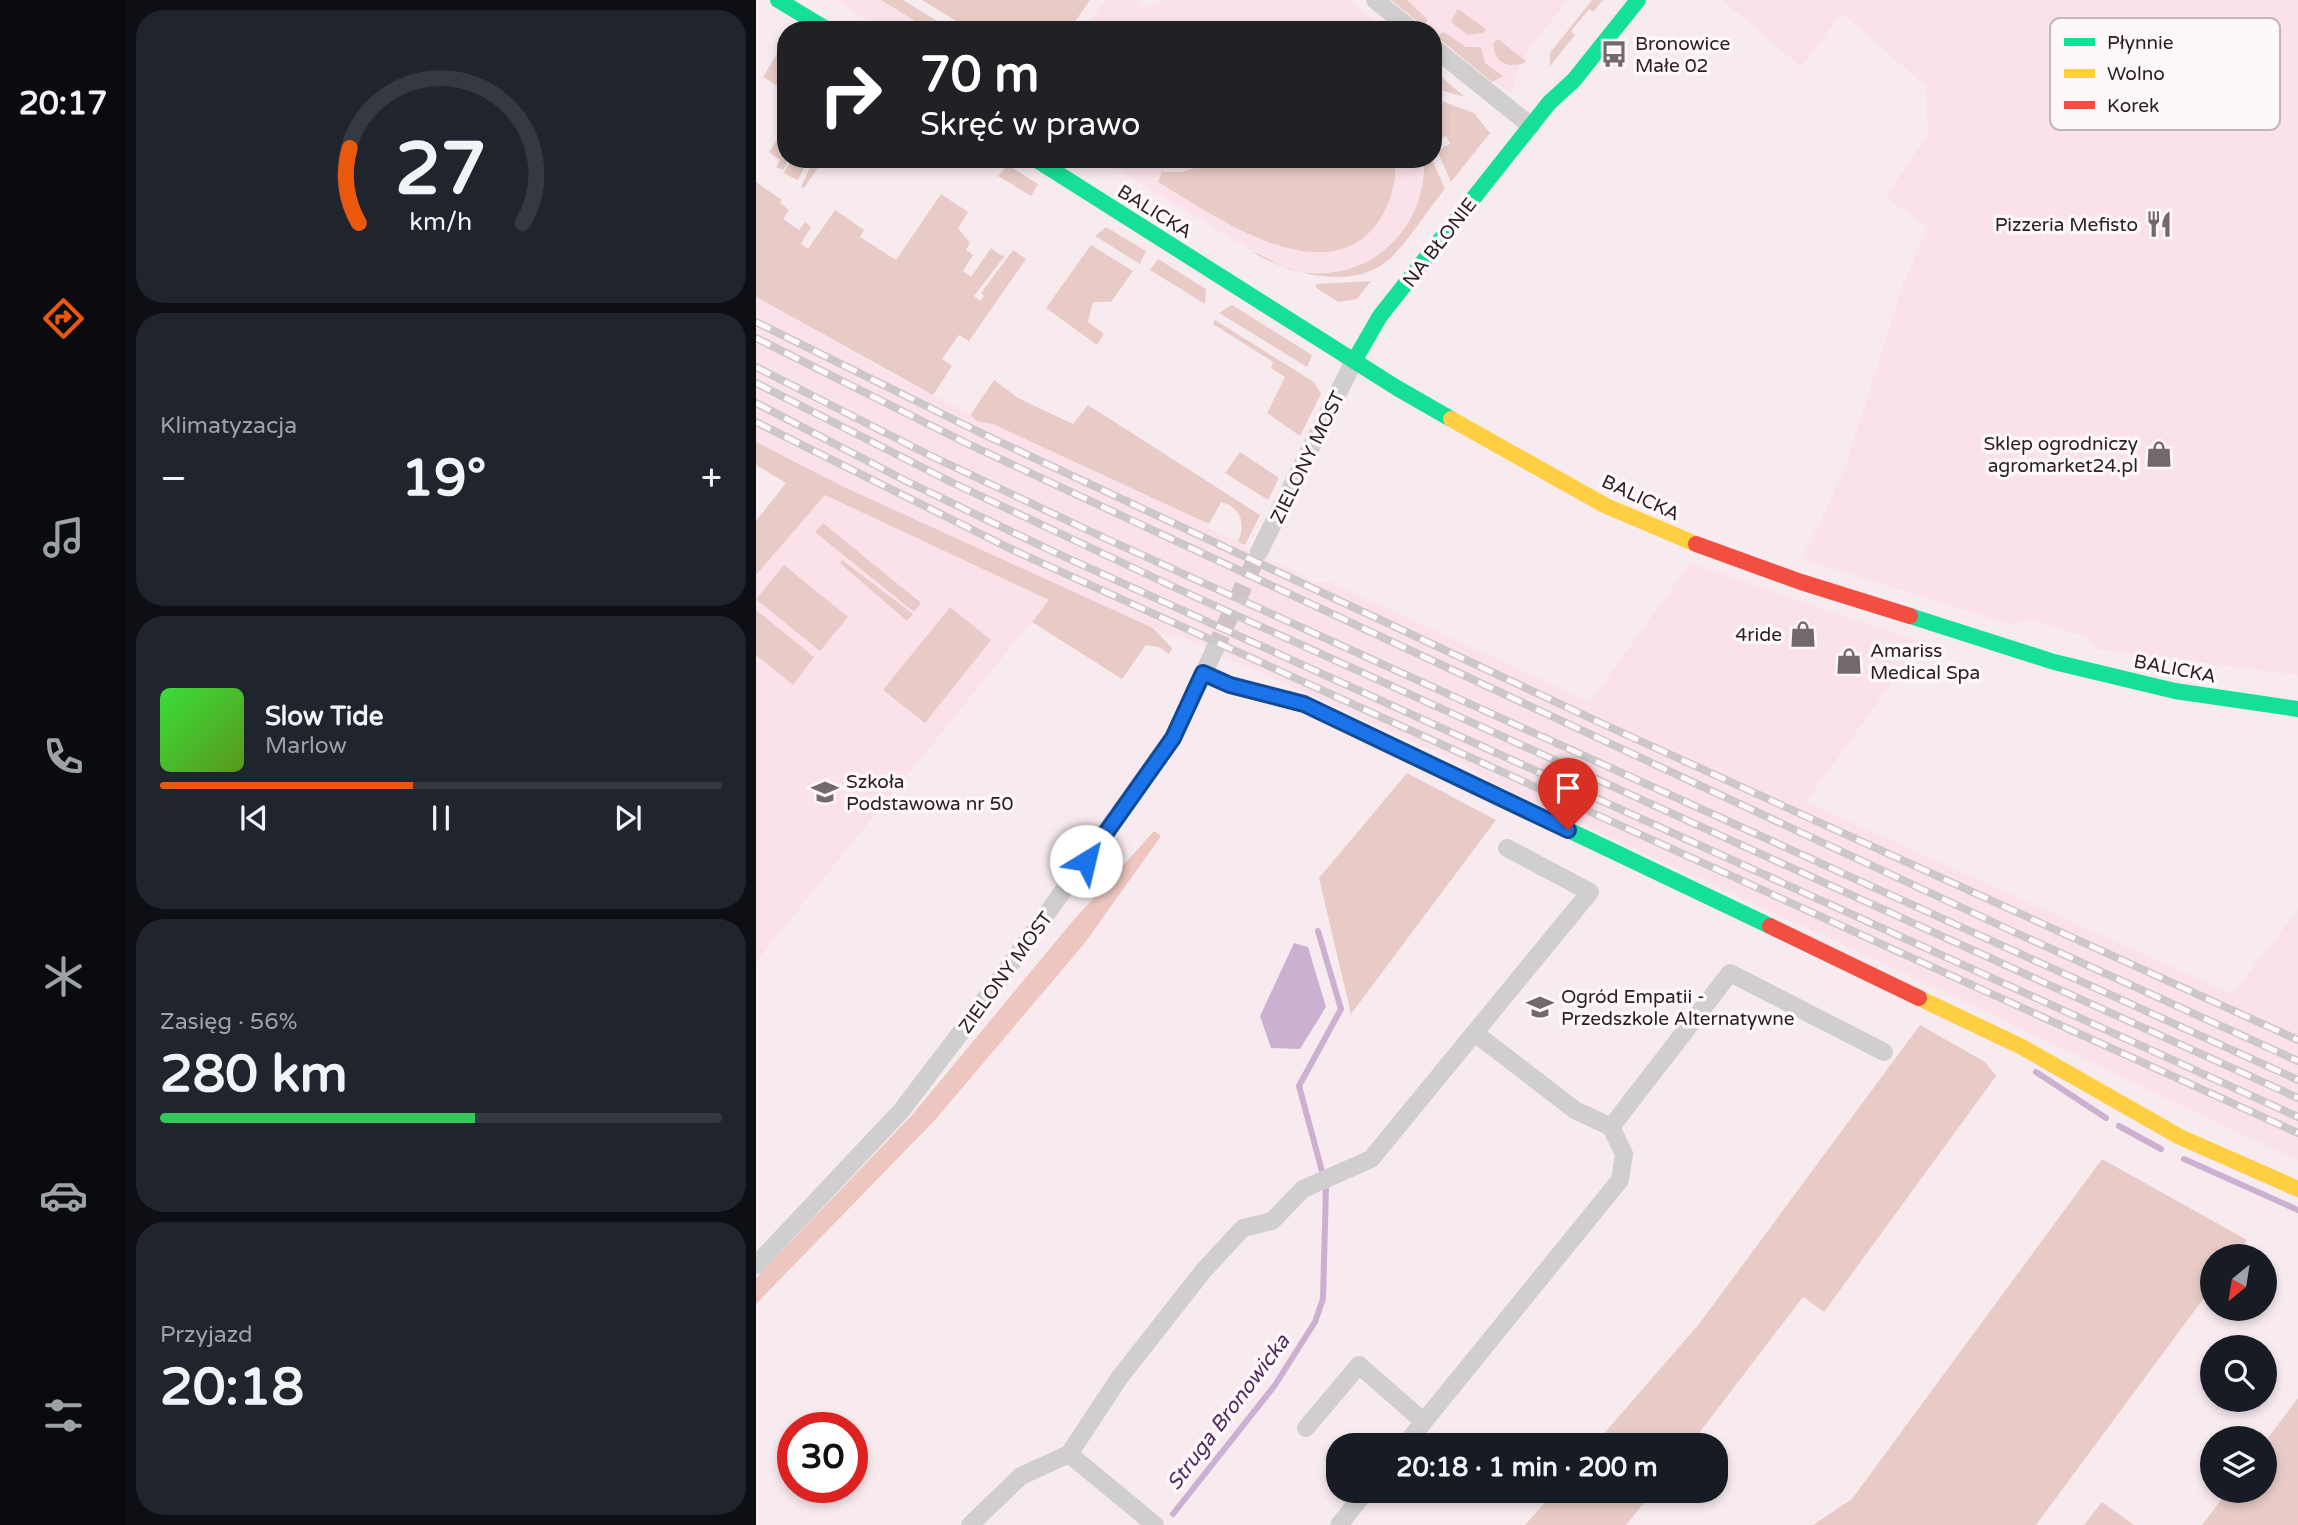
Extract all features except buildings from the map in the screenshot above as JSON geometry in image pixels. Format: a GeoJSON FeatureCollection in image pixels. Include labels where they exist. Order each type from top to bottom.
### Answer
{"type":"FeatureCollection","features":[{"type":"Feature","properties":{"kind":"street"},"geometry":{"type":"LineString","coordinates":[[778,0],[813,21]]}},
{"type":"Feature","properties":{"kind":"street"},"geometry":{"type":"LineString","coordinates":[[1375,0],[1401,21]]}},
{"type":"Feature","properties":{"kind":"street","name":"NA BŁONIE"},"geometry":{"type":"LineString","coordinates":[[1354,361],[1380,316],[1531,126],[1574,80],[1638,0]]}},
{"type":"Feature","properties":{"kind":"street"},"geometry":{"type":"LineString","coordinates":[[1442,54],[1531,126]]}},
{"type":"Feature","properties":{"kind":"street","name":"BALICKA"},"geometry":{"type":"LineString","coordinates":[[1049,168],[1354,361],[1493,445],[1606,506],[1746,564],[2054,662],[2175,691],[2298,709]]}},
{"type":"Feature","properties":{"kind":"street","name":"ZIELONY MOST"},"geometry":{"type":"LineString","coordinates":[[1259,552],[1354,361]]}},
{"type":"Feature","properties":{"kind":"street","name":"ZIELONY MOST"},"geometry":{"type":"LineString","coordinates":[[756,1265],[920,1087],[1173,738],[1214,651]]}},
{"type":"Feature","properties":{"kind":"street"},"geometry":{"type":"LineString","coordinates":[[1203,673],[1230,685],[1304,704],[1444,768],[2022,1047],[2180,1138],[2298,1189]]}},
{"type":"Feature","properties":{"kind":"street"},"geometry":{"type":"LineString","coordinates":[[970,1525],[1021,1476],[1069,1454],[1120,1377],[1204,1270],[1243,1228],[1272,1221],[1303,1189],[1371,1159],[1590,892],[1507,848]]}},
{"type":"Feature","properties":{"kind":"street"},"geometry":{"type":"LineString","coordinates":[[1611,1126],[1730,973],[1884,1052]]}},
{"type":"Feature","properties":{"kind":"street"},"geometry":{"type":"LineString","coordinates":[[1415,1433],[1620,1180],[1624,1154],[1620,1139],[1611,1126],[1575,1110],[1476,1034]]}},
{"type":"Feature","properties":{"kind":"street"},"geometry":{"type":"LineString","coordinates":[[1306,1428],[1359,1366],[1424,1422]]}},
{"type":"Feature","properties":{"kind":"street"},"geometry":{"type":"LineString","coordinates":[[1069,1454],[1155,1525]]}},
{"type":"Feature","properties":{"kind":"street"},"geometry":{"type":"LineString","coordinates":[[1339,1525],[1356,1503]]}},
{"type":"Feature","properties":{"kind":"shaded area"},"geometry":{"type":"Polygon","coordinates":[[[835,0],[881,0],[915,21],[869,21],[835,0]]]}},
{"type":"Feature","properties":{"kind":"shaded area"},"geometry":{"type":"Polygon","coordinates":[[[881,0],[903,0],[937,21],[915,21],[881,0]]]}},
{"type":"Feature","properties":{"kind":"shaded area"},"geometry":{"type":"Polygon","coordinates":[[[922,0],[1090,0],[1075,21],[956,21],[922,0]]]}},
{"type":"Feature","properties":{"kind":"shaded area"},"geometry":{"type":"Polygon","coordinates":[[[1105,0],[1138,0],[1142,8],[1166,0],[1349,0],[1374,21],[1090,21],[1105,0]]]}},
{"type":"Feature","properties":{"kind":"shaded area"},"geometry":{"type":"Polygon","coordinates":[[[1391,0],[1568,0],[1524,56],[1527,60],[1519,65],[1512,95],[1442,41],[1442,21],[1417,21],[1391,0]]]}},
{"type":"Feature","properties":{"kind":"shaded area"},"geometry":{"type":"Polygon","coordinates":[[[1391,0],[1407,0],[1428,20],[1417,21],[1391,0]]]}},
{"type":"Feature","properties":{"kind":"shaded area"},"geometry":{"type":"Polygon","coordinates":[[[1592,0],[1603,0],[1593,12],[1589,9],[1571,31],[1575,35],[1550,66],[1550,53],[1592,0]]]}},
{"type":"Feature","properties":{"kind":"shaded area"},"geometry":{"type":"Polygon","coordinates":[[[1722,0],[2298,0],[2298,675],[2095,649],[2086,637],[2032,620],[2012,625],[1802,559],[1845,468],[1903,283],[1928,228],[1886,197],[1928,134],[1925,86],[1842,13],[1801,67],[1722,0]]]}},
{"type":"Feature","properties":{"kind":"shaded area"},"geometry":{"type":"Polygon","coordinates":[[[1458,9],[1486,29],[1483,33],[1468,35],[1451,22],[1458,9]]]}},
{"type":"Feature","properties":{"kind":"shaded area"},"geometry":{"type":"Polygon","coordinates":[[[1442,33],[1466,47],[1481,47],[1485,63],[1503,76],[1492,82],[1442,41],[1442,33]]]}},
{"type":"Feature","properties":{"kind":"shaded area"},"geometry":{"type":"Polygon","coordinates":[[[1498,39],[1526,61],[1511,65],[1498,59],[1494,42],[1498,39]]]}},
{"type":"Feature","properties":{"kind":"shaded area"},"geometry":{"type":"Polygon","coordinates":[[[777,54],[777,86],[763,77],[777,54]]]}},
{"type":"Feature","properties":{"kind":"shaded area"},"geometry":{"type":"Polygon","coordinates":[[[1442,78],[1465,97],[1442,91],[1442,78]]]}},
{"type":"Feature","properties":{"kind":"shaded area"},"geometry":{"type":"Polygon","coordinates":[[[1442,101],[1474,113],[1490,133],[1451,182],[1442,161],[1442,148],[1450,144],[1446,136],[1442,138],[1442,101]]]}},
{"type":"Feature","properties":{"kind":"shaded area"},"geometry":{"type":"Polygon","coordinates":[[[777,140],[777,158],[769,152],[777,140]]]}},
{"type":"Feature","properties":{"kind":"shaded area"},"geometry":{"type":"Polygon","coordinates":[[[787,168],[804,168],[798,180],[783,173],[787,168]]]}},
{"type":"Feature","properties":{"kind":"shaded area"},"geometry":{"type":"Polygon","coordinates":[[[810,168],[818,168],[804,188],[801,187],[810,168]]]}},
{"type":"Feature","properties":{"kind":"shaded area"},"geometry":{"type":"Polygon","coordinates":[[[1005,168],[1013,168],[1038,184],[1031,196],[998,176],[1005,168]]]}},
{"type":"Feature","properties":{"kind":"shaded area"},"geometry":{"type":"Polygon","coordinates":[[[1115,168],[1425,168],[1420,201],[1411,221],[1392,246],[1357,267],[1318,274],[1295,271],[1266,259],[1115,168]]]}},
{"type":"Feature","properties":{"kind":"shaded area"},"geometry":{"type":"Polygon","coordinates":[[[1195,168],[1395,168],[1395,176],[1389,202],[1376,225],[1353,244],[1327,252],[1298,250],[1267,241],[1236,228],[1158,182],[1162,172],[1182,172],[1195,168]]]}},
{"type":"Feature","properties":{"kind":"shaded area"},"geometry":{"type":"Polygon","coordinates":[[[1423,168],[1436,168],[1445,189],[1386,262],[1371,271],[1354,276],[1318,276],[1300,272],[1326,273],[1349,269],[1371,260],[1389,246],[1405,228],[1416,208],[1423,168]]]}},
{"type":"Feature","properties":{"kind":"shaded area"},"geometry":{"type":"Polygon","coordinates":[[[756,182],[782,200],[780,203],[789,210],[783,219],[799,230],[805,222],[811,227],[801,244],[808,249],[835,210],[864,230],[860,237],[896,260],[941,194],[968,212],[958,228],[970,243],[966,250],[973,255],[963,271],[971,277],[991,248],[1002,256],[1006,254],[974,296],[980,301],[984,296],[981,293],[1013,250],[1026,259],[969,341],[959,335],[942,359],[952,366],[933,395],[756,297],[756,182]]]}},
{"type":"Feature","properties":{"kind":"shaded area"},"geometry":{"type":"Polygon","coordinates":[[[1106,227],[1146,251],[1140,264],[1095,236],[1106,227]]]}},
{"type":"Feature","properties":{"kind":"shaded area"},"geometry":{"type":"Polygon","coordinates":[[[1091,245],[1133,271],[1111,302],[1093,302],[1088,322],[1104,334],[1097,345],[1046,308],[1091,245]]]}},
{"type":"Feature","properties":{"kind":"shaded area"},"geometry":{"type":"Polygon","coordinates":[[[1252,252],[1263,256],[1284,267],[1266,260],[1252,252]]]}},
{"type":"Feature","properties":{"kind":"shaded area"},"geometry":{"type":"Polygon","coordinates":[[[1158,259],[1206,289],[1205,304],[1150,270],[1158,259]]]}},
{"type":"Feature","properties":{"kind":"shaded area"},"geometry":{"type":"Polygon","coordinates":[[[1371,281],[1357,299],[1338,302],[1315,287],[1317,284],[1371,281]]]}},
{"type":"Feature","properties":{"kind":"shaded area"},"geometry":{"type":"Polygon","coordinates":[[[756,297],[902,380],[971,414],[976,421],[993,424],[1207,522],[1208,528],[1317,583],[1328,581],[1590,702],[1690,563],[1921,642],[1806,802],[2232,994],[2298,910],[2298,1161],[1919,980],[1494,784],[1473,769],[1178,635],[1169,636],[844,487],[756,442],[756,297]]]}},
{"type":"Feature","properties":{"kind":"shaded area"},"geometry":{"type":"Polygon","coordinates":[[[1232,305],[1312,355],[1307,367],[1219,313],[1232,305]]]}},
{"type":"Feature","properties":{"kind":"shaded area"},"geometry":{"type":"Polygon","coordinates":[[[1215,320],[1314,382],[1321,394],[1300,436],[1267,413],[1285,377],[1271,368],[1273,362],[1213,324],[1215,320]]]}},
{"type":"Feature","properties":{"kind":"shaded area"},"geometry":{"type":"Polygon","coordinates":[[[994,380],[1018,398],[1073,424],[1088,405],[1260,515],[1245,545],[1238,542],[1242,529],[1240,517],[1228,504],[1221,502],[1209,524],[993,424],[976,421],[971,414],[994,380]]]}},
{"type":"Feature","properties":{"kind":"shaded area"},"geometry":{"type":"Polygon","coordinates":[[[756,442],[844,487],[1153,628],[1172,648],[1169,654],[1159,647],[1146,645],[1122,679],[1032,622],[1049,600],[825,495],[756,575],[756,521],[786,483],[756,465],[756,442]]]}},
{"type":"Feature","properties":{"kind":"shaded area"},"geometry":{"type":"Polygon","coordinates":[[[1240,452],[1279,478],[1268,500],[1225,473],[1240,452]]]}},
{"type":"Feature","properties":{"kind":"shaded area","name":"Szkoła Podstawowa nr 50"},"geometry":{"type":"Polygon","coordinates":[[[787,483],[816,505],[825,495],[1049,600],[756,962],[756,520],[787,483]]]}},
{"type":"Feature","properties":{"kind":"shaded area"},"geometry":{"type":"Polygon","coordinates":[[[823,523],[921,603],[914,612],[815,532],[823,523]]]}},
{"type":"Feature","properties":{"kind":"shaded area"},"geometry":{"type":"Polygon","coordinates":[[[842,560],[913,614],[907,621],[840,563],[842,560]]]}},
{"type":"Feature","properties":{"kind":"shaded area"},"geometry":{"type":"Polygon","coordinates":[[[784,565],[848,617],[820,651],[756,599],[784,565]]]}},
{"type":"Feature","properties":{"kind":"shaded area"},"geometry":{"type":"Polygon","coordinates":[[[950,607],[991,640],[925,723],[883,690],[950,607]]]}},
{"type":"Feature","properties":{"kind":"shaded area"},"geometry":{"type":"Polygon","coordinates":[[[756,610],[814,657],[793,685],[756,655],[756,610]]]}},
{"type":"Feature","properties":{"kind":"shaded area"},"geometry":{"type":"Polygon","coordinates":[[[1407,773],[1496,820],[1351,1014],[1319,878],[1407,773]]]}},
{"type":"Feature","properties":{"kind":"shaded area"},"geometry":{"type":"Polygon","coordinates":[[[1154,831],[1161,836],[1084,944],[935,1120],[756,1304],[756,1278],[913,1114],[1071,923],[1154,831]]]}},
{"type":"Feature","properties":{"kind":"shaded area"},"geometry":{"type":"Polygon","coordinates":[[[1294,943],[1308,947],[1326,1007],[1300,1049],[1271,1048],[1260,1016],[1294,943]]]}},
{"type":"Feature","properties":{"kind":"shaded area"},"geometry":{"type":"Polygon","coordinates":[[[1920,1025],[1985,1062],[1996,1076],[1824,1312],[1803,1297],[1699,1433],[1604,1433],[1699,1324],[1920,1025]]]}},
{"type":"Feature","properties":{"kind":"shaded area"},"geometry":{"type":"Polygon","coordinates":[[[2102,1159],[2247,1240],[2244,1244],[2200,1244],[2200,1303],[2036,1525],[1813,1525],[1852,1499],[2102,1159]]]}},
{"type":"Feature","properties":{"kind":"shaded area"},"geometry":{"type":"Polygon","coordinates":[[[2298,1398],[2298,1525],[2202,1525],[2219,1503],[2277,1503],[2277,1426],[2298,1398]]]}},
{"type":"Feature","properties":{"kind":"shaded area"},"geometry":{"type":"Polygon","coordinates":[[[2102,1502],[2134,1525],[2084,1525],[2102,1502]]]}},
{"type":"Feature","properties":{"kind":"shaded area"},"geometry":{"type":"Polygon","coordinates":[[[1544,1503],[1644,1503],[1626,1525],[1525,1525],[1544,1503]]]}},
{"type":"Feature","properties":{"kind":"waterway","name":"Struga Bronowicka"},"geometry":{"type":"LineString","coordinates":[[1173,1514],[1275,1385],[1315,1322],[1323,1299],[1326,1186],[1299,1086],[1341,1009],[1318,931]]}},
{"type":"Feature","properties":{"kind":"waterway"},"geometry":{"type":"LineString","coordinates":[[2036,1072],[2106,1118]]}},
{"type":"Feature","properties":{"kind":"waterway"},"geometry":{"type":"LineString","coordinates":[[2119,1126],[2161,1149]]}},
{"type":"Feature","properties":{"kind":"waterway"},"geometry":{"type":"LineString","coordinates":[[2184,1159],[2298,1210]]}},
{"type":"Feature","properties":{"kind":"tunnel"},"geometry":{"type":"LineString","coordinates":[[1214,651],[1259,552]]}},
{"type":"Feature","properties":{"kind":"railway"},"geometry":{"type":"LineString","coordinates":[[756,322],[985,435],[1603,724],[2298,1040]]}},
{"type":"Feature","properties":{"kind":"railway"},"geometry":{"type":"LineString","coordinates":[[756,338],[966,443],[2012,931],[2298,1061]]}},
{"type":"Feature","properties":{"kind":"railway"},"geometry":{"type":"LineString","coordinates":[[756,367],[927,454],[1098,535],[2298,1080]]}},
{"type":"Feature","properties":{"kind":"railway"},"geometry":{"type":"LineString","coordinates":[[756,383],[953,483],[1176,588],[2298,1098]]}},
{"type":"Feature","properties":{"kind":"railway"},"geometry":{"type":"LineString","coordinates":[[756,403],[908,482],[1054,552],[2298,1117]]}},
{"type":"Feature","properties":{"kind":"railway"},"geometry":{"type":"LineString","coordinates":[[756,422],[1011,549],[2298,1133]]}},
{"type":"Feature","properties":{"kind":"traffic: fast"},"geometry":{"type":"LineString","coordinates":[[778,0],[813,21]]}},
{"type":"Feature","properties":{"kind":"traffic: fast"},"geometry":{"type":"LineString","coordinates":[[1354,361],[1380,316],[1549,103],[1574,80],[1638,0]]}},
{"type":"Feature","properties":{"kind":"traffic: fast"},"geometry":{"type":"LineString","coordinates":[[1049,168],[1397,388],[1451,419]]}},
{"type":"Feature","properties":{"kind":"traffic: fast"},"geometry":{"type":"LineString","coordinates":[[1910,616],[2054,662],[2175,691],[2298,709]]}},
{"type":"Feature","properties":{"kind":"traffic: fast"},"geometry":{"type":"LineString","coordinates":[[1204,673],[1231,685],[1304,704],[1770,926]]}},
{"type":"Feature","properties":{"kind":"traffic: slow"},"geometry":{"type":"LineString","coordinates":[[1451,419],[1606,506],[1696,544]]}},
{"type":"Feature","properties":{"kind":"traffic: slow"},"geometry":{"type":"LineString","coordinates":[[1919,998],[2022,1047],[2180,1137],[2298,1189]]}},
{"type":"Feature","properties":{"kind":"traffic: jam"},"geometry":{"type":"LineString","coordinates":[[1696,544],[1801,582],[1910,616]]}},
{"type":"Feature","properties":{"kind":"traffic: jam"},"geometry":{"type":"LineString","coordinates":[[1770,926],[1919,998]]}},
{"type":"Feature","properties":{"kind":"place","name":"Bronowice Małe 02"},"geometry":{"type":"Point","coordinates":[1614,54]}},
{"type":"Feature","properties":{"kind":"place","name":"Pizzeria Mefisto"},"geometry":{"type":"Point","coordinates":[2159,224]}},
{"type":"Feature","properties":{"kind":"place","name":"Sklep ogrodniczy agromarket24.pl"},"geometry":{"type":"Point","coordinates":[2159,454]}},
{"type":"Feature","properties":{"kind":"place","name":"4ride"},"geometry":{"type":"Point","coordinates":[1803,634]}},
{"type":"Feature","properties":{"kind":"place","name":"Amariss Medical Spa"},"geometry":{"type":"Point","coordinates":[1849,661]}},
{"type":"Feature","properties":{"kind":"place","name":"Szkoła Podstawowa nr 50"},"geometry":{"type":"Point","coordinates":[825,792]}},
{"type":"Feature","properties":{"kind":"place","name":"Ogród Empatii - Przedszkole Alternatywne"},"geometry":{"type":"Point","coordinates":[1540,1007]}},
{"type":"Feature","properties":{"kind":"route"},"geometry":{"type":"LineString","coordinates":[[1086,861],[1173,738],[1203,673],[1230,685],[1304,704],[1444,768],[1568,830]]}}]}
